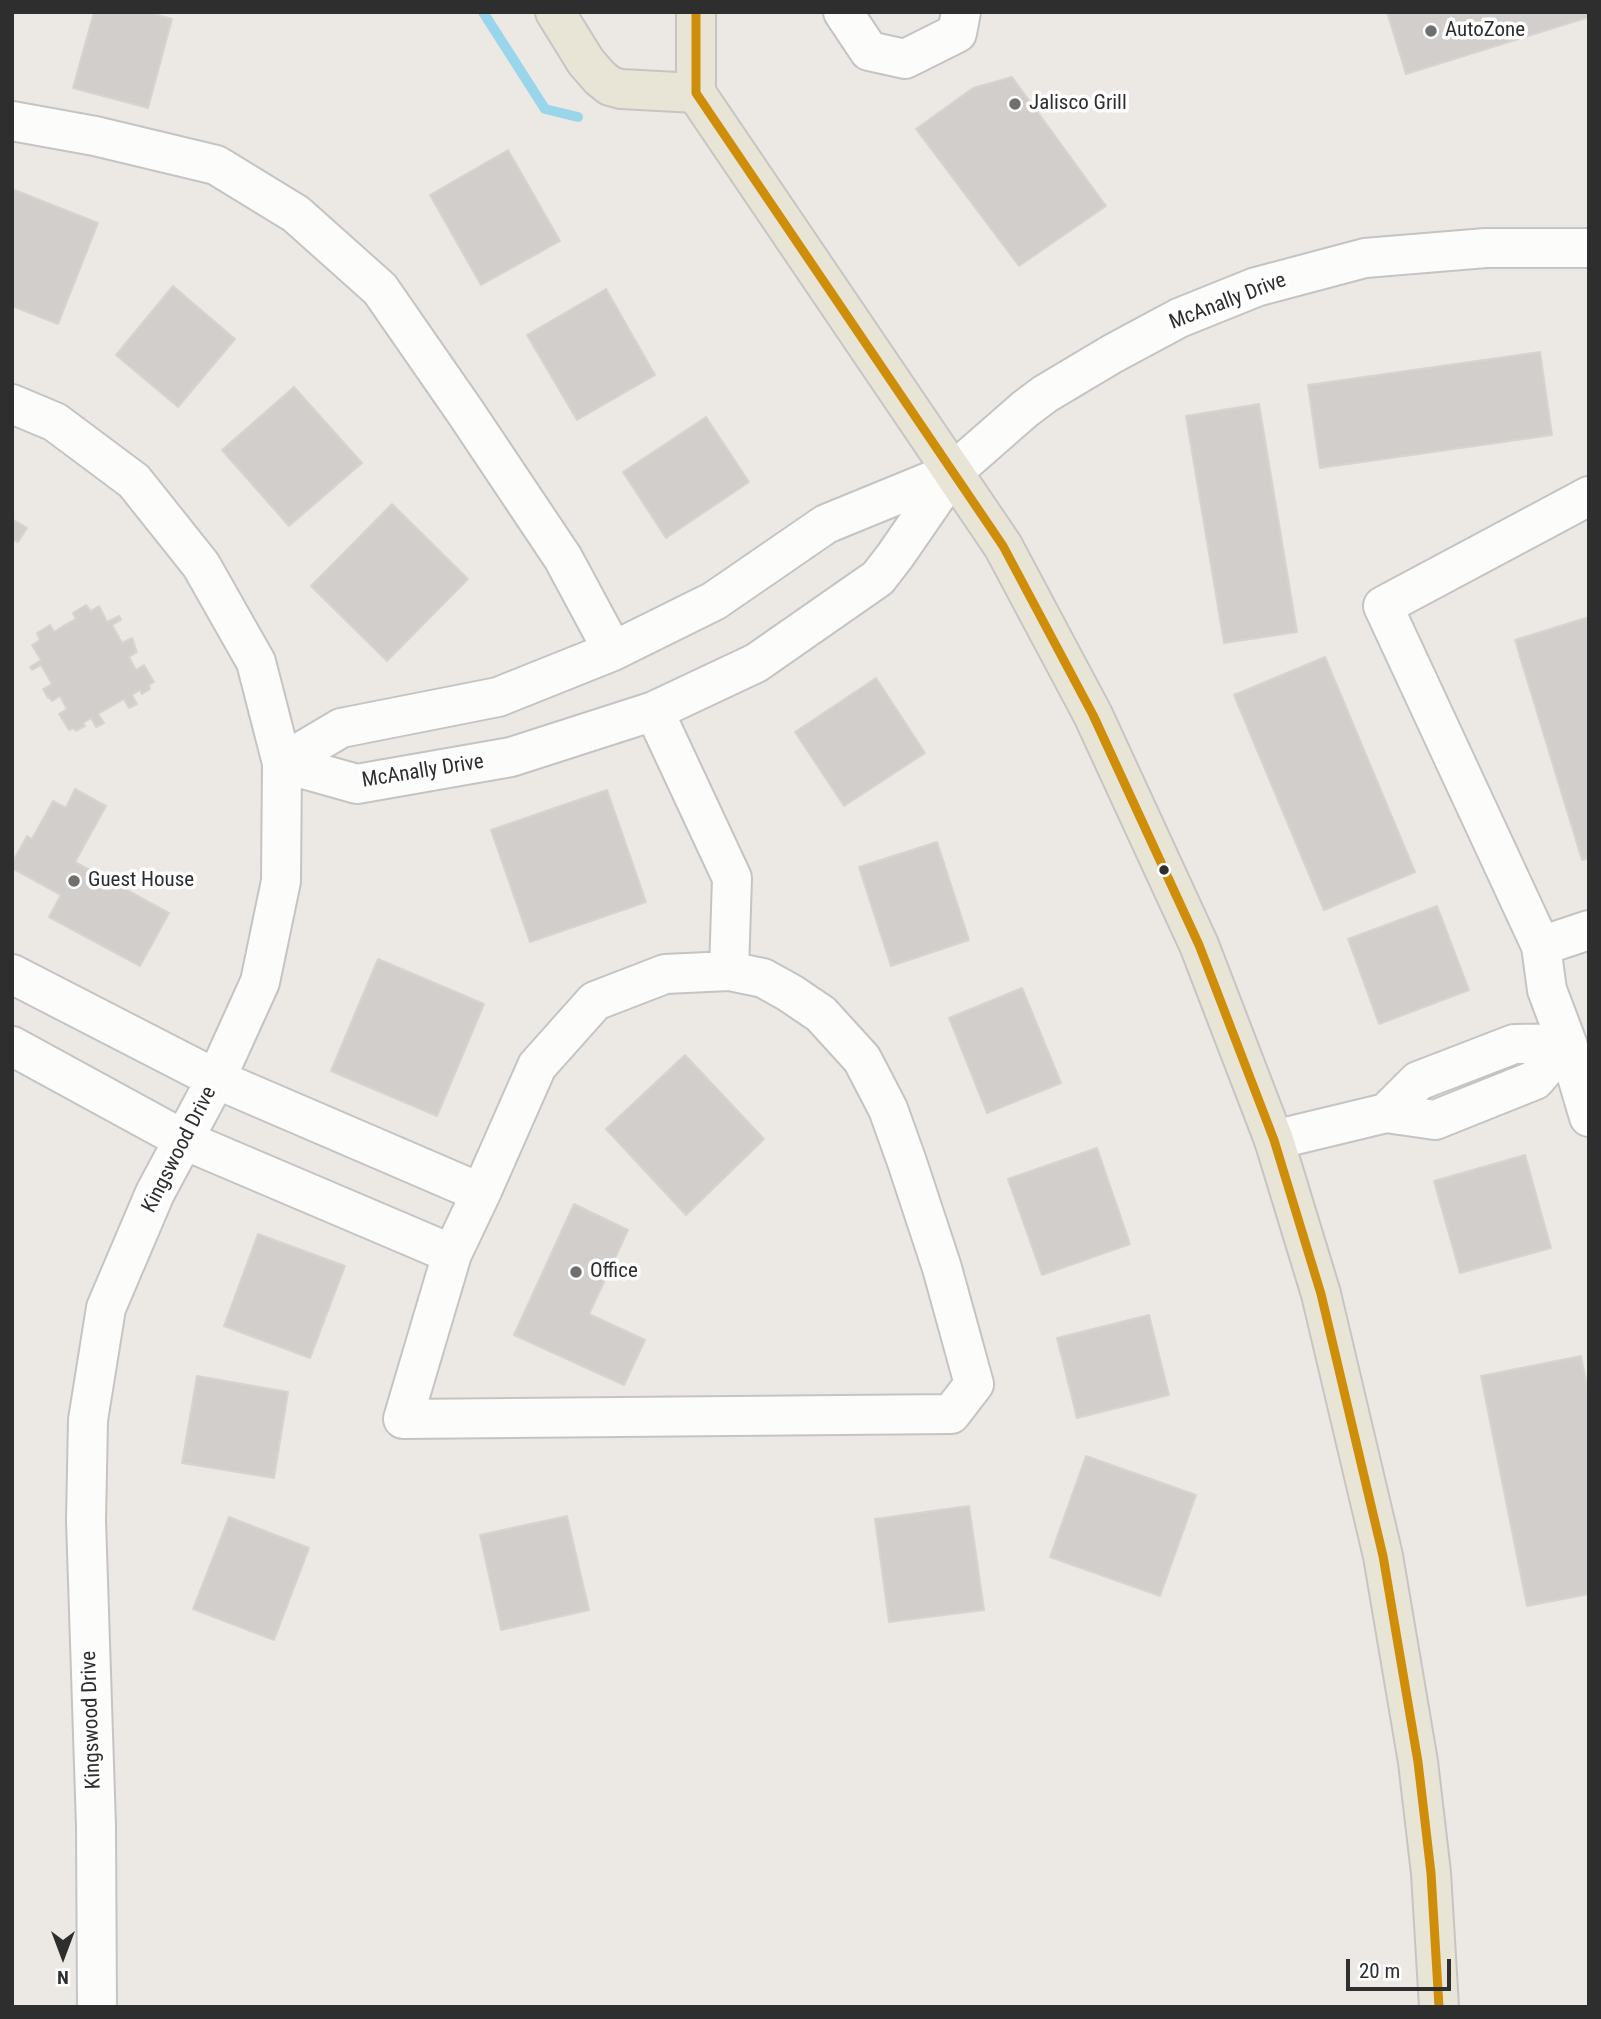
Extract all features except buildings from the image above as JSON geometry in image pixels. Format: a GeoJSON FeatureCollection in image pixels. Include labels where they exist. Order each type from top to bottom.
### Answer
{"type":"FeatureCollection","features":[{"type":"Feature","properties":{"kind":"main road"},"geometry":{"type":"LineString","coordinates":[[555,12],[586,62],[610,86],[696,93]]}},
{"type":"Feature","properties":{"kind":"main road"},"geometry":{"type":"LineString","coordinates":[[696,12],[696,93],[1003,546],[1093,715],[1199,945],[1274,1140],[1321,1294],[1383,1556],[1418,1762],[1431,1874],[1439,2007]]}},
{"type":"Feature","properties":{"kind":"street"},"geometry":{"type":"LineString","coordinates":[[843,12],[869,51],[905,59],[957,33],[961,12]]}},
{"type":"Feature","properties":{"kind":"street"},"geometry":{"type":"LineString","coordinates":[[12,121],[95,136],[216,165],[296,214],[380,289],[563,558],[613,651]]}},
{"type":"Feature","properties":{"kind":"street","name":"McAnally Drive"},"geometry":{"type":"LineString","coordinates":[[282,763],[356,784],[511,757],[654,711],[756,663],[878,578],[953,472],[1025,409],[1112,354],[1179,318],[1256,287],[1365,258],[1486,248],[1589,248]]}},
{"type":"Feature","properties":{"kind":"street","name":"Kingswood Drive"},"geometry":{"type":"LineString","coordinates":[[12,404],[55,422],[134,481],[201,565],[256,662],[282,763],[281,881],[260,982],[216,1079],[155,1193],[106,1308],[88,1420],[86,1520],[96,1826],[97,2007]]}},
{"type":"Feature","properties":{"kind":"street","name":"McAnally Drive"},"geometry":{"type":"LineString","coordinates":[[282,763],[341,728],[498,697],[613,651],[714,601],[826,524],[953,472]]}},
{"type":"Feature","properties":{"kind":"street"},"geometry":{"type":"LineString","coordinates":[[1589,496],[1383,606],[1541,946],[1547,990],[1567,1043],[1589,1117]]}},
{"type":"Feature","properties":{"kind":"street"},"geometry":{"type":"LineString","coordinates":[[654,711],[732,878],[729,971]]}},
{"type":"Feature","properties":{"kind":"street"},"geometry":{"type":"LineString","coordinates":[[1541,946],[1589,930]]}},
{"type":"Feature","properties":{"kind":"street"},"geometry":{"type":"LineString","coordinates":[[729,971],[763,978],[790,993],[821,1014],[863,1059],[888,1109],[907,1162],[942,1268],[974,1384],[951,1414],[403,1419],[452,1254],[537,1066],[595,1001],[665,974],[729,971]]}},
{"type":"Feature","properties":{"kind":"street"},"geometry":{"type":"LineString","coordinates":[[12,974],[216,1079],[481,1193]]}},
{"type":"Feature","properties":{"kind":"street"},"geometry":{"type":"LineString","coordinates":[[1274,1140],[1386,1113],[1418,1081],[1514,1044],[1567,1043]]}},
{"type":"Feature","properties":{"kind":"street"},"geometry":{"type":"LineString","coordinates":[[12,1046],[184,1140],[452,1254]]}},
{"type":"Feature","properties":{"kind":"waterway"},"geometry":{"type":"LineString","coordinates":[[483,12],[545,109],[578,117]]}},
{"type":"Feature","properties":{"kind":"transit line"},"geometry":{"type":"LineString","coordinates":[[696,12],[696,93],[1003,546],[1093,715],[1199,945],[1274,1140],[1321,1294],[1383,1556],[1418,1762],[1431,1873],[1439,2007]]}},
{"type":"Feature","properties":{"kind":"place","name":"AutoZone"},"geometry":{"type":"Point","coordinates":[1431,31]}},
{"type":"Feature","properties":{"kind":"place","name":"Jalisco Grill"},"geometry":{"type":"Point","coordinates":[1015,104]}},
{"type":"Feature","properties":{"kind":"place","name":"Guest House"},"geometry":{"type":"Point","coordinates":[74,881]}},
{"type":"Feature","properties":{"kind":"place","name":"Office"},"geometry":{"type":"Point","coordinates":[576,1272]}}]}
